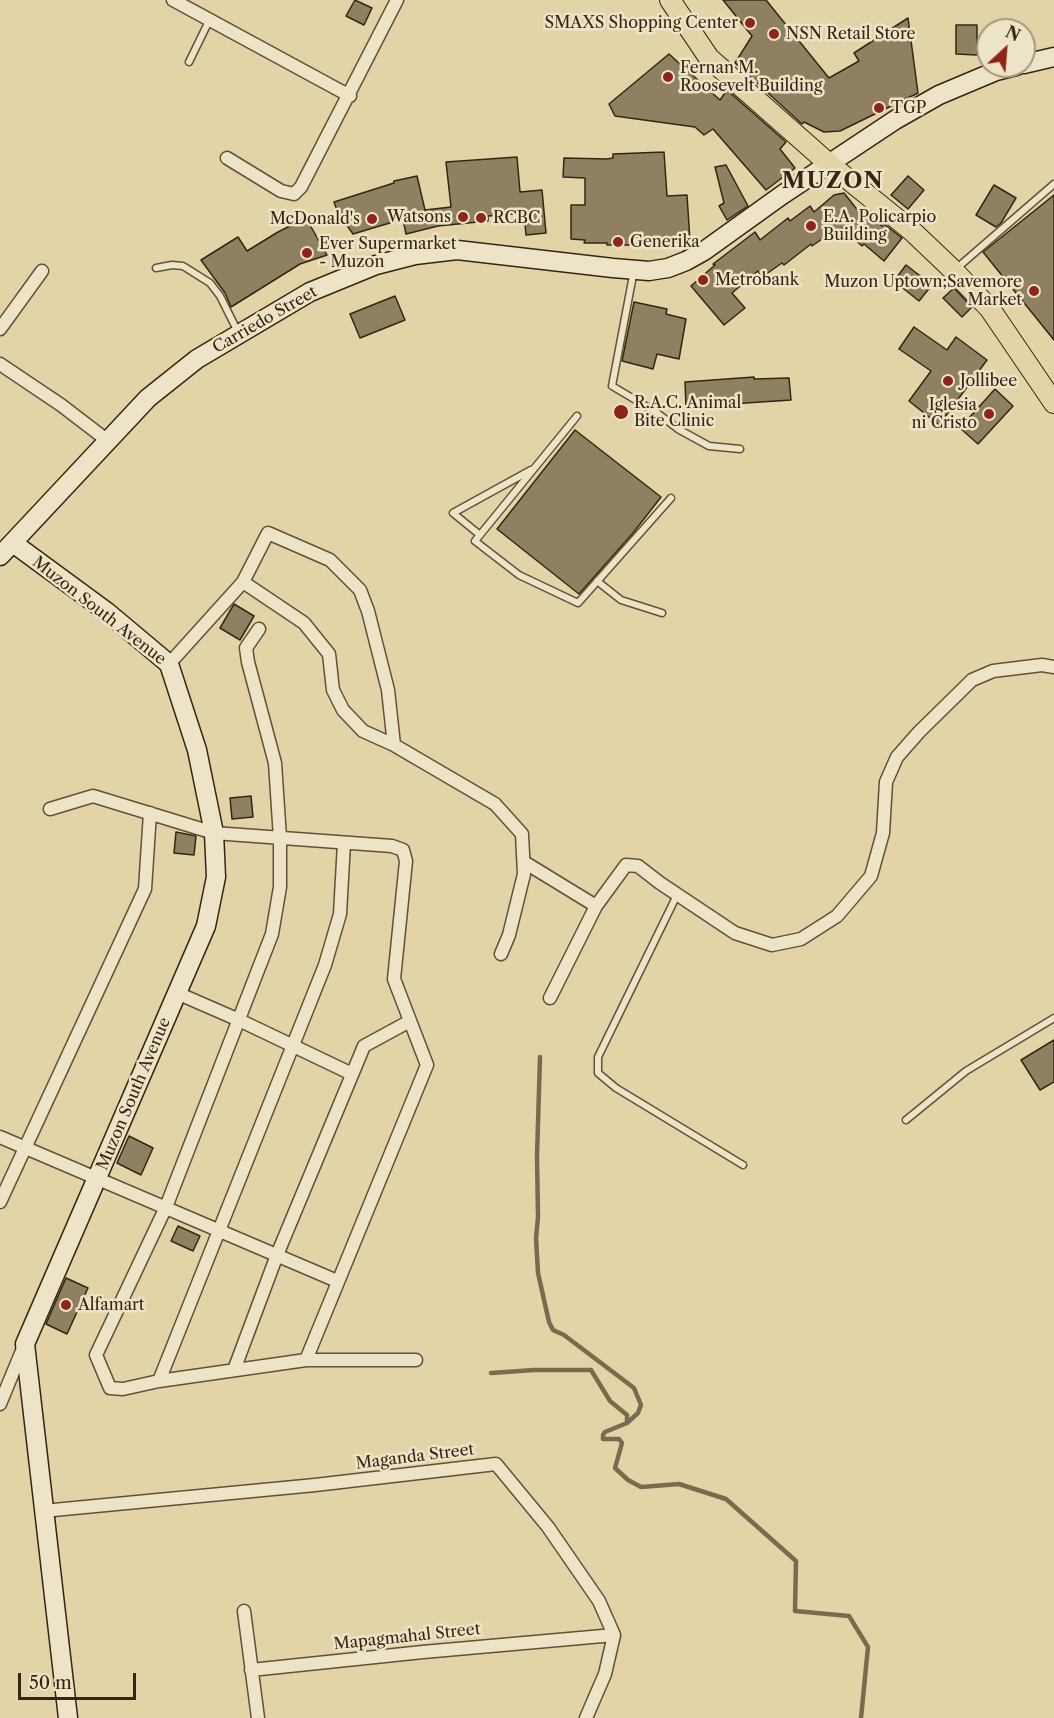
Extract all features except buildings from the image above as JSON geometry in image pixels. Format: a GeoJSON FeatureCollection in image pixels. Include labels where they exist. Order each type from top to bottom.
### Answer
{"type":"FeatureCollection","features":[{"type":"Feature","properties":{"kind":"main road"},"geometry":{"type":"LineString","coordinates":[[670,0],[709,58],[828,164],[912,231],[953,270],[990,309],[1054,403]]}},
{"type":"Feature","properties":{"kind":"street"},"geometry":{"type":"LineString","coordinates":[[173,0],[350,96]]}},
{"type":"Feature","properties":{"kind":"street"},"geometry":{"type":"LineString","coordinates":[[227,158],[281,191],[294,194],[301,187],[350,96],[397,0]]}},
{"type":"Feature","properties":{"kind":"street"},"geometry":{"type":"LineString","coordinates":[[1036,61],[1054,57]]}},
{"type":"Feature","properties":{"kind":"street","name":"Carriedo Street"},"geometry":{"type":"LineString","coordinates":[[7,550],[148,398],[197,359],[310,292],[376,265],[415,255],[457,250],[634,270],[649,271],[668,268],[704,251],[895,120],[939,95],[979,78]]}},
{"type":"Feature","properties":{"kind":"street"},"geometry":{"type":"LineString","coordinates":[[0,329],[42,271]]}},
{"type":"Feature","properties":{"kind":"street"},"geometry":{"type":"LineString","coordinates":[[0,364],[61,405],[108,441]]}},
{"type":"Feature","properties":{"kind":"street"},"geometry":{"type":"LineString","coordinates":[[169,664],[243,582],[267,532],[330,560],[360,590],[374,632],[388,690],[394,745]]}},
{"type":"Feature","properties":{"kind":"street","name":"Muzon South Avenue"},"geometry":{"type":"LineString","coordinates":[[7,550],[107,612],[169,664],[197,750],[214,833],[216,877],[206,926],[25,1344],[68,1718]]}},
{"type":"Feature","properties":{"kind":"street"},"geometry":{"type":"LineString","coordinates":[[243,582],[304,623],[328,654],[333,690],[343,710],[363,731],[394,745],[495,804],[522,834],[524,874],[509,935],[501,954]]}},
{"type":"Feature","properties":{"kind":"street"},"geometry":{"type":"LineString","coordinates":[[259,629],[246,648],[275,763],[280,838],[280,887],[272,934],[166,1208],[96,1355],[110,1388],[123,1389],[159,1381],[306,1360],[416,1360]]}},
{"type":"Feature","properties":{"kind":"street"},"geometry":{"type":"LineString","coordinates":[[550,998],[596,906],[626,865],[638,866],[735,933],[772,945],[801,939],[837,916],[871,876],[883,833],[886,782],[897,757],[972,680],[993,671],[1042,665],[1054,667]]}},
{"type":"Feature","properties":{"kind":"street"},"geometry":{"type":"LineString","coordinates":[[50,809],[93,796],[214,833],[392,846],[404,850],[406,861],[394,979],[427,1065],[306,1360]]}},
{"type":"Feature","properties":{"kind":"street"},"geometry":{"type":"LineString","coordinates":[[0,1201],[145,889],[150,813]]}},
{"type":"Feature","properties":{"kind":"street"},"geometry":{"type":"LineString","coordinates":[[159,1381],[325,965],[340,914],[344,843]]}},
{"type":"Feature","properties":{"kind":"street"},"geometry":{"type":"LineString","coordinates":[[524,862],[596,906]]}},
{"type":"Feature","properties":{"kind":"street"},"geometry":{"type":"LineString","coordinates":[[177,993],[352,1074]]}},
{"type":"Feature","properties":{"kind":"street"},"geometry":{"type":"LineString","coordinates":[[234,1370],[277,1255],[364,1047],[410,1021]]}},
{"type":"Feature","properties":{"kind":"street"},"geometry":{"type":"LineString","coordinates":[[0,1137],[337,1281]]}},
{"type":"Feature","properties":{"kind":"street"},"geometry":{"type":"LineString","coordinates":[[0,1404],[25,1344]]}},
{"type":"Feature","properties":{"kind":"street","name":"Maganda Street"},"geometry":{"type":"LineString","coordinates":[[43,1511],[315,1485],[496,1464],[548,1527],[599,1601],[614,1635]]}},
{"type":"Feature","properties":{"kind":"street"},"geometry":{"type":"LineString","coordinates":[[244,1611],[258,1718]]}},
{"type":"Feature","properties":{"kind":"street"},"geometry":{"type":"LineString","coordinates":[[586,1718],[605,1674],[614,1635]]}},
{"type":"Feature","properties":{"kind":"street","name":"Mapagmahal Street"},"geometry":{"type":"LineString","coordinates":[[251,1670],[614,1635]]}},
{"type":"Feature","properties":{"kind":"lane"},"geometry":{"type":"LineString","coordinates":[[189,63],[209,21]]}},
{"type":"Feature","properties":{"kind":"lane"},"geometry":{"type":"LineString","coordinates":[[953,270],[1054,184]]}},
{"type":"Feature","properties":{"kind":"lane"},"geometry":{"type":"LineString","coordinates":[[156,268],[172,265],[183,266],[210,283],[220,296],[239,334]]}},
{"type":"Feature","properties":{"kind":"lane"},"geometry":{"type":"LineString","coordinates":[[634,270],[612,386],[656,412],[678,429],[709,446],[740,449]]}},
{"type":"Feature","properties":{"kind":"lane"},"geometry":{"type":"LineString","coordinates":[[577,416],[475,541],[519,575],[578,603],[670,498]]}},
{"type":"Feature","properties":{"kind":"lane"},"geometry":{"type":"LineString","coordinates":[[480,535],[453,513],[534,468]]}},
{"type":"Feature","properties":{"kind":"lane"},"geometry":{"type":"LineString","coordinates":[[597,581],[621,600],[663,612]]}},
{"type":"Feature","properties":{"kind":"lane"},"geometry":{"type":"LineString","coordinates":[[677,894],[598,1057],[598,1073],[616,1088],[743,1165]]}},
{"type":"Feature","properties":{"kind":"lane"},"geometry":{"type":"LineString","coordinates":[[906,1120],[966,1071],[1054,1018]]}},
{"type":"Feature","properties":{"kind":"waterway"},"geometry":{"type":"LineString","coordinates":[[540,1057],[536,1238],[538,1273],[549,1322],[553,1330],[564,1335],[634,1388],[641,1405],[638,1413],[627,1423]]}},
{"type":"Feature","properties":{"kind":"waterway"},"geometry":{"type":"LineString","coordinates":[[491,1373],[591,1370],[610,1401],[627,1415],[627,1423],[603,1435],[603,1439],[619,1439],[622,1443],[615,1468],[628,1480],[641,1487],[679,1484],[726,1499],[796,1561],[795,1611],[849,1616],[868,1647],[861,1718]]}},
{"type":"Feature","properties":{"kind":"place","name":"SMAXS Shopping Center"},"geometry":{"type":"Point","coordinates":[750,23]}},
{"type":"Feature","properties":{"kind":"place","name":"NSN Retail Store"},"geometry":{"type":"Point","coordinates":[774,34]}},
{"type":"Feature","properties":{"kind":"place","name":"Fernan M. Roosevelt Building"},"geometry":{"type":"Point","coordinates":[668,77]}},
{"type":"Feature","properties":{"kind":"place","name":"TGP"},"geometry":{"type":"Point","coordinates":[879,108]}},
{"type":"Feature","properties":{"kind":"place","name":"Watsons"},"geometry":{"type":"Point","coordinates":[463,217]}},
{"type":"Feature","properties":{"kind":"place","name":"RCBC"},"geometry":{"type":"Point","coordinates":[481,218]}},
{"type":"Feature","properties":{"kind":"place","name":"McDonald's"},"geometry":{"type":"Point","coordinates":[372,219]}},
{"type":"Feature","properties":{"kind":"place","name":"E.A. Policarpio Building"},"geometry":{"type":"Point","coordinates":[811,226]}},
{"type":"Feature","properties":{"kind":"place","name":"Generika"},"geometry":{"type":"Point","coordinates":[618,242]}},
{"type":"Feature","properties":{"kind":"place","name":"Ever Supermarket - Muzon"},"geometry":{"type":"Point","coordinates":[307,253]}},
{"type":"Feature","properties":{"kind":"place","name":"Metrobank"},"geometry":{"type":"Point","coordinates":[703,280]}},
{"type":"Feature","properties":{"kind":"place","name":"Muzon Uptown;Savemore Market"},"geometry":{"type":"Point","coordinates":[1034,291]}},
{"type":"Feature","properties":{"kind":"place","name":"Jollibee"},"geometry":{"type":"Point","coordinates":[948,381]}},
{"type":"Feature","properties":{"kind":"place","name":"R.A.C. Animal Bite Clinic"},"geometry":{"type":"Point","coordinates":[621,412]}},
{"type":"Feature","properties":{"kind":"place","name":"Iglesia ni Cristo"},"geometry":{"type":"Point","coordinates":[989,414]}},
{"type":"Feature","properties":{"kind":"place","name":"Alfamart"},"geometry":{"type":"Point","coordinates":[66,1305]}},
{"type":"Feature","properties":{"kind":"district","name":"MUZON"},"geometry":{"type":"Point","coordinates":[833,182]}}]}
